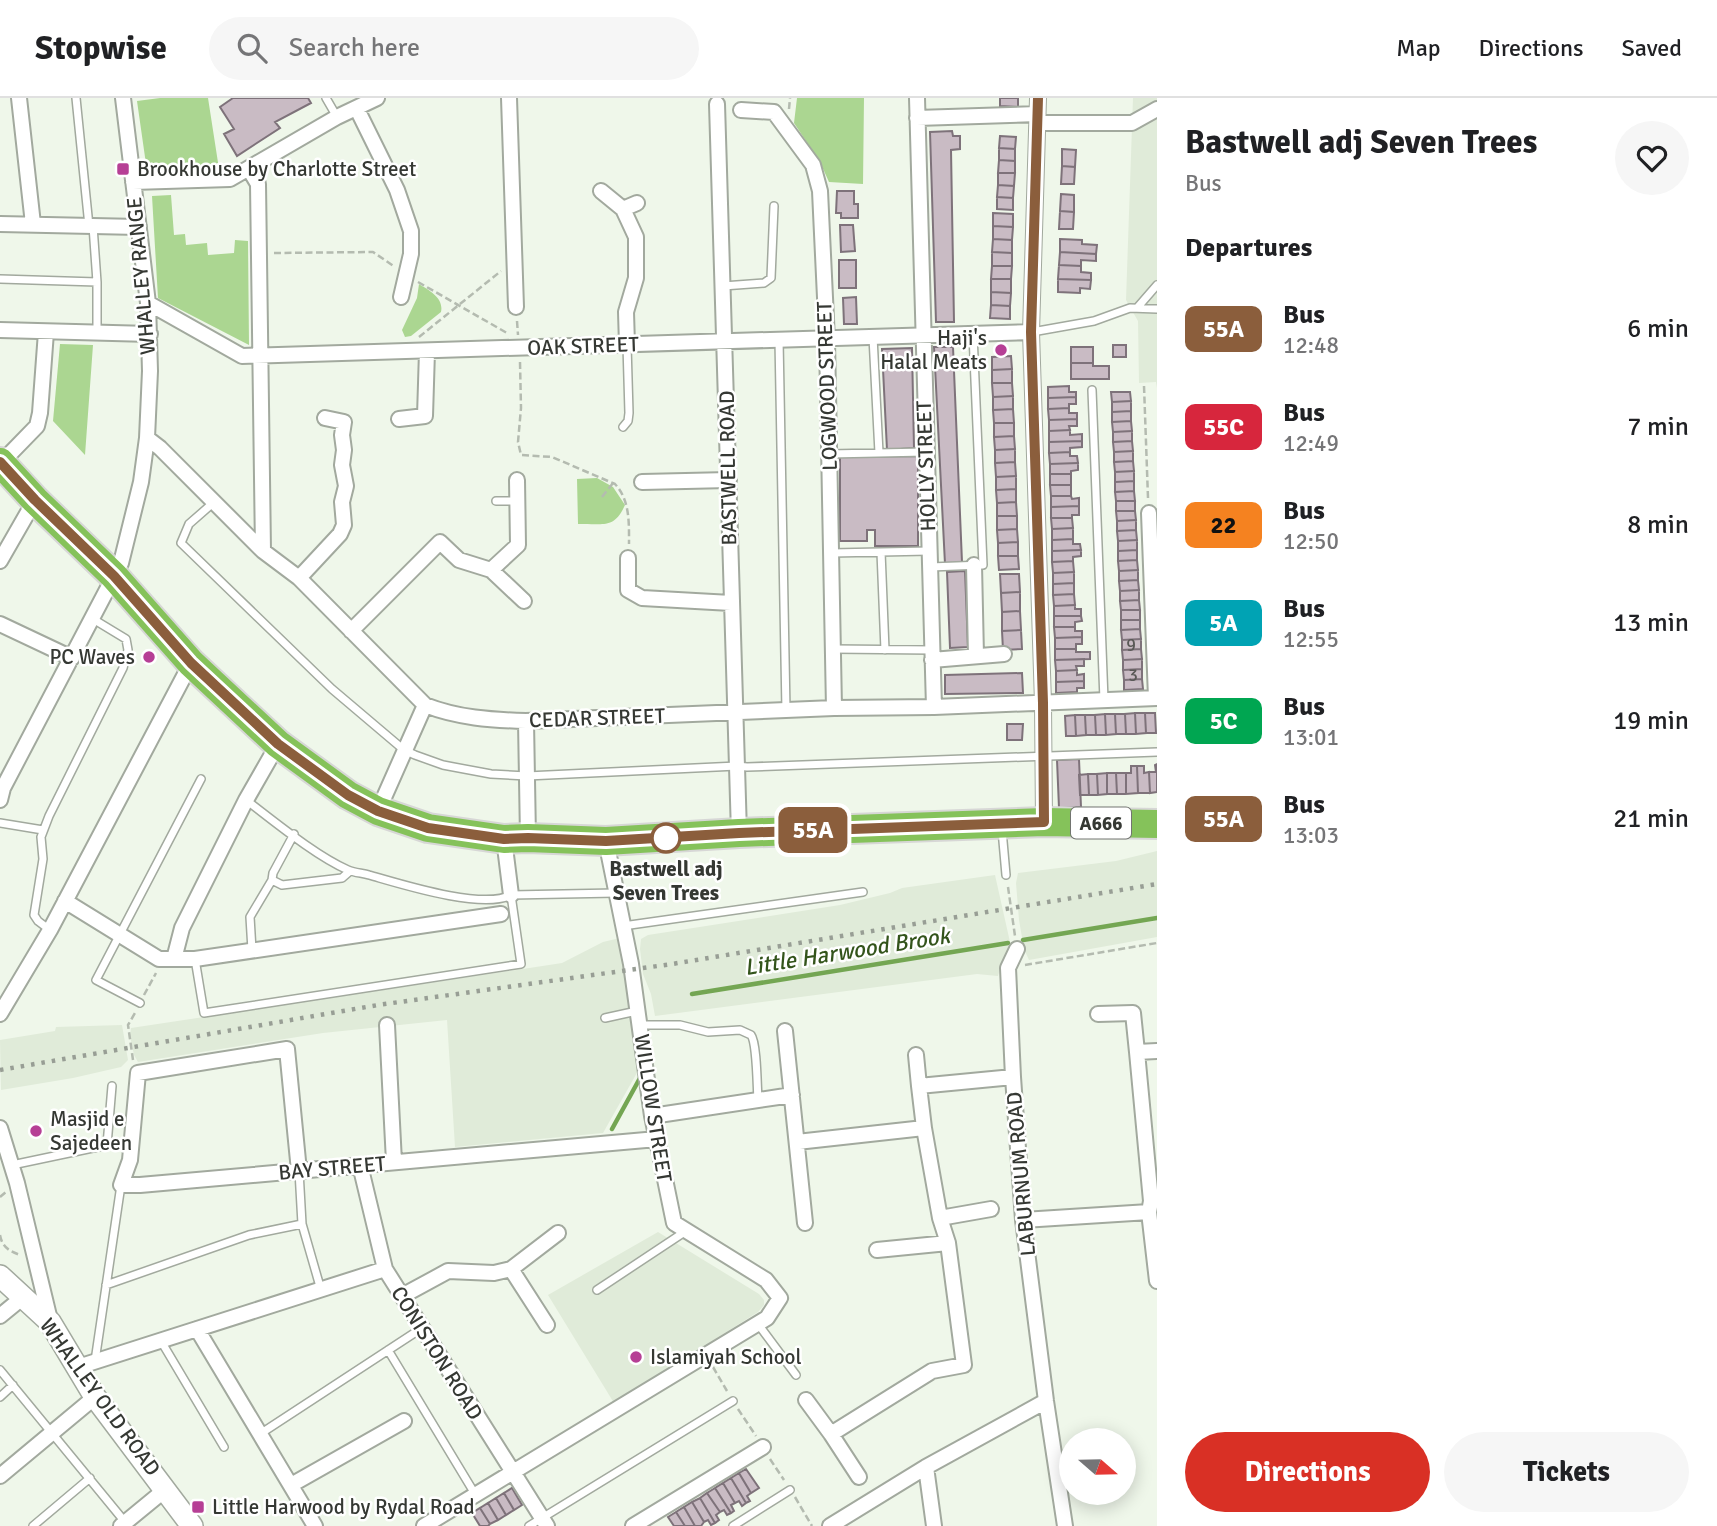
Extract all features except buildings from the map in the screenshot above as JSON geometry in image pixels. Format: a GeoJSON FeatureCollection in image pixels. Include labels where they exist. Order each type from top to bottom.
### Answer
{"type":"FeatureCollection","features":[{"type":"Feature","properties":{"kind":"highway","name":"A666"},"geometry":{"type":"LineString","coordinates":[[0,463],[114,576],[191,663],[278,744],[348,795],[378,811],[428,828],[516,838],[606,841],[1001,823],[1157,824]]}},
{"type":"Feature","properties":{"kind":"street"},"geometry":{"type":"LineString","coordinates":[[19,98],[33,224]]}},
{"type":"Feature","properties":{"kind":"street","name":"WHALLEY RANGE"},"geometry":{"type":"LineString","coordinates":[[1,792],[121,563],[141,482],[147,438],[150,334],[123,98]]}},
{"type":"Feature","properties":{"kind":"street"},"geometry":{"type":"LineString","coordinates":[[132,182],[230,179],[337,117],[377,98]]}},
{"type":"Feature","properties":{"kind":"street"},"geometry":{"type":"LineString","coordinates":[[509,98],[516,307]]}},
{"type":"Feature","properties":{"kind":"street","name":"HOLLY STREET"},"geometry":{"type":"LineString","coordinates":[[916,98],[934,707]]}},
{"type":"Feature","properties":{"kind":"street"},"geometry":{"type":"LineString","coordinates":[[1038,98],[1031,332],[1043,703],[1044,822]]}},
{"type":"Feature","properties":{"kind":"street","name":"BASTWELL ROAD"},"geometry":{"type":"LineString","coordinates":[[717,104],[729,480],[733,714],[739,833]]}},
{"type":"Feature","properties":{"kind":"street"},"geometry":{"type":"LineString","coordinates":[[357,109],[397,190],[411,231],[411,254],[401,297]]}},
{"type":"Feature","properties":{"kind":"street","name":"LOGWOOD STREET"},"geometry":{"type":"LineString","coordinates":[[741,110],[775,112],[813,164],[820,191],[827,340],[834,708]]}},
{"type":"Feature","properties":{"kind":"street"},"geometry":{"type":"LineString","coordinates":[[917,118],[1132,123],[1157,110]]}},
{"type":"Feature","properties":{"kind":"street"},"geometry":{"type":"LineString","coordinates":[[248,169],[258,184],[263,551]]}},
{"type":"Feature","properties":{"kind":"street"},"geometry":{"type":"LineString","coordinates":[[601,191],[630,206],[636,237],[636,278],[626,312],[628,345]]}},
{"type":"Feature","properties":{"kind":"street"},"geometry":{"type":"LineString","coordinates":[[0,224],[139,227]]}},
{"type":"Feature","properties":{"kind":"street","name":"OAK STREET"},"geometry":{"type":"LineString","coordinates":[[148,303],[242,356],[1031,332]]}},
{"type":"Feature","properties":{"kind":"street"},"geometry":{"type":"LineString","coordinates":[[0,330],[150,334]]}},
{"type":"Feature","properties":{"kind":"street"},"geometry":{"type":"LineString","coordinates":[[0,463],[37,426],[46,332]]}},
{"type":"Feature","properties":{"kind":"street"},"geometry":{"type":"LineString","coordinates":[[399,419],[425,416],[426,351]]}},
{"type":"Feature","properties":{"kind":"street"},"geometry":{"type":"LineString","coordinates":[[299,578],[340,534],[344,525],[344,422],[325,418]]}},
{"type":"Feature","properties":{"kind":"street","name":"CEDAR STREET"},"geometry":{"type":"LineString","coordinates":[[147,438],[263,551],[299,578],[425,705],[445,713],[488,720],[526,721],[1156,698]]}},
{"type":"Feature","properties":{"kind":"street"},"geometry":{"type":"LineString","coordinates":[[491,570],[518,545],[517,480]]}},
{"type":"Feature","properties":{"kind":"street"},"geometry":{"type":"LineString","coordinates":[[642,482],[729,480]]}},
{"type":"Feature","properties":{"kind":"street"},"geometry":{"type":"LineString","coordinates":[[0,561],[35,500]]}},
{"type":"Feature","properties":{"kind":"street"},"geometry":{"type":"LineString","coordinates":[[1149,513],[1156,698]]}},
{"type":"Feature","properties":{"kind":"street"},"geometry":{"type":"LineString","coordinates":[[351,631],[436,538],[459,560],[491,570],[524,601]]}},
{"type":"Feature","properties":{"kind":"street"},"geometry":{"type":"LineString","coordinates":[[628,558],[628,590],[642,598],[731,603]]}},
{"type":"Feature","properties":{"kind":"street"},"geometry":{"type":"LineString","coordinates":[[974,565],[976,656]]}},
{"type":"Feature","properties":{"kind":"street"},"geometry":{"type":"LineString","coordinates":[[0,624],[72,658]]}},
{"type":"Feature","properties":{"kind":"street"},"geometry":{"type":"LineString","coordinates":[[932,655],[1004,654]]}},
{"type":"Feature","properties":{"kind":"street"},"geometry":{"type":"LineString","coordinates":[[0,1014],[50,930],[191,663]]}},
{"type":"Feature","properties":{"kind":"street"},"geometry":{"type":"LineString","coordinates":[[378,811],[425,705]]}},
{"type":"Feature","properties":{"kind":"street"},"geometry":{"type":"LineString","coordinates":[[511,895],[516,838],[527,776],[526,721]]}},
{"type":"Feature","properties":{"kind":"street"},"geometry":{"type":"LineString","coordinates":[[174,959],[181,928],[246,800],[278,744]]}},
{"type":"Feature","properties":{"kind":"street","name":"WILLOW STREET"},"geometry":{"type":"LineString","coordinates":[[606,841],[623,926],[652,1116],[674,1223],[766,1280],[780,1298],[763,1321]]}},
{"type":"Feature","properties":{"kind":"street"},"geometry":{"type":"LineString","coordinates":[[65,901],[159,959],[195,959],[501,914]]}},
{"type":"Feature","properties":{"kind":"street","name":"LABURNUM ROAD"},"geometry":{"type":"LineString","coordinates":[[1017,949],[1008,968],[1023,1220],[1065,1526]]}},
{"type":"Feature","properties":{"kind":"street"},"geometry":{"type":"LineString","coordinates":[[1098,1014],[1133,1013],[1157,1280]]}},
{"type":"Feature","properties":{"kind":"street"},"geometry":{"type":"LineString","coordinates":[[387,1025],[394,1162]]}},
{"type":"Feature","properties":{"kind":"street"},"geometry":{"type":"LineString","coordinates":[[785,1031],[805,1223]]}},
{"type":"Feature","properties":{"kind":"street"},"geometry":{"type":"LineString","coordinates":[[121,1185],[130,1160],[138,1073],[287,1049],[299,1171]]}},
{"type":"Feature","properties":{"kind":"street"},"geometry":{"type":"LineString","coordinates":[[1137,1052],[1157,1051]]}},
{"type":"Feature","properties":{"kind":"street"},"geometry":{"type":"LineString","coordinates":[[831,1434],[932,1371],[964,1365],[948,1243],[940,1218],[924,1128],[916,1055]]}},
{"type":"Feature","properties":{"kind":"street"},"geometry":{"type":"LineString","coordinates":[[919,1086],[1013,1077]]}},
{"type":"Feature","properties":{"kind":"street"},"geometry":{"type":"LineString","coordinates":[[652,1116],[792,1095]]}},
{"type":"Feature","properties":{"kind":"street"},"geometry":{"type":"LineString","coordinates":[[0,1128],[37,1261],[50,1322]]}},
{"type":"Feature","properties":{"kind":"street"},"geometry":{"type":"LineString","coordinates":[[797,1142],[924,1128]]}},
{"type":"Feature","properties":{"kind":"street","name":"BAY STREET"},"geometry":{"type":"LineString","coordinates":[[121,1185],[657,1139]]}},
{"type":"Feature","properties":{"kind":"street","name":"CONISTON ROAD"},"geometry":{"type":"LineString","coordinates":[[360,1165],[385,1269],[544,1522]]}},
{"type":"Feature","properties":{"kind":"street"},"geometry":{"type":"LineString","coordinates":[[1023,1220],[1152,1205]]}},
{"type":"Feature","properties":{"kind":"street"},"geometry":{"type":"LineString","coordinates":[[940,1218],[991,1209]]}},
{"type":"Feature","properties":{"kind":"street"},"geometry":{"type":"LineString","coordinates":[[402,1296],[448,1271],[494,1273],[511,1269],[558,1233]]}},
{"type":"Feature","properties":{"kind":"street"},"geometry":{"type":"LineString","coordinates":[[877,1250],[948,1243]]}},
{"type":"Feature","properties":{"kind":"street"},"geometry":{"type":"LineString","coordinates":[[86,1365],[385,1269]]}},
{"type":"Feature","properties":{"kind":"street"},"geometry":{"type":"LineString","coordinates":[[511,1269],[547,1325]]}},
{"type":"Feature","properties":{"kind":"street","name":"WHALLEY OLD ROAD"},"geometry":{"type":"LineString","coordinates":[[0,1276],[50,1322],[86,1365],[95,1397],[192,1526]]}},
{"type":"Feature","properties":{"kind":"street"},"geometry":{"type":"LineString","coordinates":[[0,1316],[22,1298]]}},
{"type":"Feature","properties":{"kind":"street"},"geometry":{"type":"LineString","coordinates":[[424,1526],[763,1321]]}},
{"type":"Feature","properties":{"kind":"street"},"geometry":{"type":"LineString","coordinates":[[197,1329],[315,1526]]}},
{"type":"Feature","properties":{"kind":"street"},"geometry":{"type":"LineString","coordinates":[[0,1476],[95,1397]]}},
{"type":"Feature","properties":{"kind":"street"},"geometry":{"type":"LineString","coordinates":[[806,1399],[859,1477]]}},
{"type":"Feature","properties":{"kind":"street"},"geometry":{"type":"LineString","coordinates":[[830,1526],[926,1467],[1046,1401]]}},
{"type":"Feature","properties":{"kind":"street"},"geometry":{"type":"LineString","coordinates":[[291,1485],[404,1421]]}},
{"type":"Feature","properties":{"kind":"street"},"geometry":{"type":"LineString","coordinates":[[633,1526],[763,1447]]}},
{"type":"Feature","properties":{"kind":"street"},"geometry":{"type":"LineString","coordinates":[[926,1467],[934,1526]]}},
{"type":"Feature","properties":{"kind":"street"},"geometry":{"type":"LineString","coordinates":[[123,1524],[166,1489]]}},
{"type":"Feature","properties":{"kind":"lane"},"geometry":{"type":"LineString","coordinates":[[76,98],[97,282],[97,332]]}},
{"type":"Feature","properties":{"kind":"lane"},"geometry":{"type":"LineString","coordinates":[[326,98],[337,117]]}},
{"type":"Feature","properties":{"kind":"lane"},"geometry":{"type":"LineString","coordinates":[[723,286],[764,283],[771,278],[774,206]]}},
{"type":"Feature","properties":{"kind":"lane"},"geometry":{"type":"LineString","coordinates":[[0,279],[97,282]]}},
{"type":"Feature","properties":{"kind":"lane"},"geometry":{"type":"LineString","coordinates":[[1137,308],[1157,285]]}},
{"type":"Feature","properties":{"kind":"lane"},"geometry":{"type":"LineString","coordinates":[[1031,332],[1094,321],[1130,308],[1157,309]]}},
{"type":"Feature","properties":{"kind":"lane"},"geometry":{"type":"LineString","coordinates":[[929,567],[982,565],[973,334]]}},
{"type":"Feature","properties":{"kind":"lane"},"geometry":{"type":"LineString","coordinates":[[873,337],[878,453]]}},
{"type":"Feature","properties":{"kind":"lane"},"geometry":{"type":"LineString","coordinates":[[779,340],[786,711]]}},
{"type":"Feature","properties":{"kind":"lane"},"geometry":{"type":"LineString","coordinates":[[623,427],[628,421],[629,413],[628,345]]}},
{"type":"Feature","properties":{"kind":"lane"},"geometry":{"type":"LineString","coordinates":[[1092,390],[1104,700]]}},
{"type":"Feature","properties":{"kind":"lane"},"geometry":{"type":"LineString","coordinates":[[830,454],[926,452]]}},
{"type":"Feature","properties":{"kind":"lane"},"geometry":{"type":"LineString","coordinates":[[496,501],[517,501]]}},
{"type":"Feature","properties":{"kind":"lane"},"geometry":{"type":"LineString","coordinates":[[213,503],[189,524],[181,543],[332,689],[404,750],[443,765],[491,774],[527,776],[1157,752]]}},
{"type":"Feature","properties":{"kind":"lane"},"geometry":{"type":"LineString","coordinates":[[831,553],[929,551]]}},
{"type":"Feature","properties":{"kind":"lane"},"geometry":{"type":"LineString","coordinates":[[881,552],[885,650]]}},
{"type":"Feature","properties":{"kind":"lane"},"geometry":{"type":"LineString","coordinates":[[50,930],[37,921],[34,915],[43,859],[40,842],[43,830],[123,668],[128,650],[126,639],[93,618]]}},
{"type":"Feature","properties":{"kind":"lane"},"geometry":{"type":"LineString","coordinates":[[833,649],[885,650],[932,655]]}},
{"type":"Feature","properties":{"kind":"lane"},"geometry":{"type":"LineString","coordinates":[[140,1003],[96,980],[201,779]]}},
{"type":"Feature","properties":{"kind":"lane"},"geometry":{"type":"LineString","coordinates":[[246,800],[350,871],[446,895],[502,900],[511,895],[616,893]]}},
{"type":"Feature","properties":{"kind":"lane"},"geometry":{"type":"LineString","coordinates":[[0,823],[43,830]]}},
{"type":"Feature","properties":{"kind":"lane"},"geometry":{"type":"LineString","coordinates":[[1001,823],[1006,875]]}},
{"type":"Feature","properties":{"kind":"lane"},"geometry":{"type":"LineString","coordinates":[[252,951],[250,917],[272,880],[273,873],[294,834]]}},
{"type":"Feature","properties":{"kind":"lane"},"geometry":{"type":"LineString","coordinates":[[272,880],[282,885],[292,884],[342,878],[350,871]]}},
{"type":"Feature","properties":{"kind":"lane"},"geometry":{"type":"LineString","coordinates":[[623,926],[863,892]]}},
{"type":"Feature","properties":{"kind":"lane"},"geometry":{"type":"LineString","coordinates":[[195,959],[204,1013],[521,964],[511,895]]}},
{"type":"Feature","properties":{"kind":"lane"},"geometry":{"type":"LineString","coordinates":[[605,1018],[638,1018],[708,1032],[740,1030],[751,1035],[756,1045],[758,1100]]}},
{"type":"Feature","properties":{"kind":"lane"},"geometry":{"type":"LineString","coordinates":[[11,1165],[107,1145],[112,1086]]}},
{"type":"Feature","properties":{"kind":"lane"},"geometry":{"type":"LineString","coordinates":[[299,1171],[302,1224],[321,1290]]}},
{"type":"Feature","properties":{"kind":"lane"},"geometry":{"type":"LineString","coordinates":[[86,1365],[106,1285],[121,1185]]}},
{"type":"Feature","properties":{"kind":"lane"},"geometry":{"type":"LineString","coordinates":[[106,1285],[249,1236],[302,1224]]}},
{"type":"Feature","properties":{"kind":"lane"},"geometry":{"type":"LineString","coordinates":[[597,1290],[686,1231]]}},
{"type":"Feature","properties":{"kind":"lane"},"geometry":{"type":"LineString","coordinates":[[763,1321],[796,1375]]}},
{"type":"Feature","properties":{"kind":"lane"},"geometry":{"type":"LineString","coordinates":[[260,1434],[422,1328]]}},
{"type":"Feature","properties":{"kind":"lane"},"geometry":{"type":"LineString","coordinates":[[161,1341],[224,1447]]}},
{"type":"Feature","properties":{"kind":"lane"},"geometry":{"type":"LineString","coordinates":[[388,1350],[475,1494]]}},
{"type":"Feature","properties":{"kind":"lane"},"geometry":{"type":"LineString","coordinates":[[0,1370],[90,1478],[123,1524]]}},
{"type":"Feature","properties":{"kind":"lane"},"geometry":{"type":"LineString","coordinates":[[0,1396],[13,1385]]}},
{"type":"Feature","properties":{"kind":"lane"},"geometry":{"type":"LineString","coordinates":[[529,1526],[544,1522],[733,1401]]}},
{"type":"Feature","properties":{"kind":"lane"},"geometry":{"type":"LineString","coordinates":[[33,1526],[90,1478]]}},
{"type":"Feature","properties":{"kind":"lane"},"geometry":{"type":"LineString","coordinates":[[733,1526],[790,1490]]}},
{"type":"Feature","properties":{"kind":"path"},"geometry":{"type":"LineString","coordinates":[[413,342],[514,260]]}},
{"type":"Feature","properties":{"kind":"path"},"geometry":{"type":"LineString","coordinates":[[516,307],[522,408],[519,442],[522,455],[552,457],[613,483],[621,490],[629,513],[628,558]]}},
{"type":"Feature","properties":{"kind":"path"},"geometry":{"type":"LineString","coordinates":[[1144,386],[1149,513]]}},
{"type":"Feature","properties":{"kind":"path"},"geometry":{"type":"LineString","coordinates":[[603,497],[613,483]]}},
{"type":"Feature","properties":{"kind":"path"},"geometry":{"type":"LineString","coordinates":[[1006,875],[1017,949]]}},
{"type":"Feature","properties":{"kind":"path"},"geometry":{"type":"LineString","coordinates":[[1008,968],[1157,943]]}},
{"type":"Feature","properties":{"kind":"path"},"geometry":{"type":"LineString","coordinates":[[0,1235],[9,1252],[37,1261]]}},
{"type":"Feature","properties":{"kind":"shaded area"},"geometry":{"type":"Polygon","coordinates":[[[1133,98],[1157,98],[1157,388],[1156,382],[1139,383],[1138,321],[1126,300],[1133,98]]]}},
{"type":"Feature","properties":{"kind":"shaded area"},"geometry":{"type":"Polygon","coordinates":[[[1157,851],[1157,937],[1029,960],[1024,949],[1019,920],[1016,883],[1018,873],[1116,861],[1157,851]]]}},
{"type":"Feature","properties":{"kind":"shaded area"},"geometry":{"type":"Polygon","coordinates":[[[995,875],[1012,951],[1002,961],[998,976],[977,974],[655,1016],[651,994],[643,974],[640,949],[641,939],[648,935],[840,905],[902,888],[995,875]]]}},
{"type":"Feature","properties":{"kind":"shaded area"},"geometry":{"type":"Polygon","coordinates":[[[620,938],[638,1071],[603,1133],[455,1147],[447,1020],[323,1033],[138,1062],[134,1055],[131,1028],[562,963],[603,942],[620,938]]]}},
{"type":"Feature","properties":{"kind":"shaded area"},"geometry":{"type":"Polygon","coordinates":[[[122,1025],[128,1060],[121,1067],[1,1090],[0,1040],[55,1031],[56,1027],[122,1025]]]}},
{"type":"Feature","properties":{"kind":"shaded area","name":"Islamiyah School"},"geometry":{"type":"Polygon","coordinates":[[[658,1232],[759,1294],[764,1305],[758,1312],[614,1403],[548,1295],[658,1232]]]}},
{"type":"Feature","properties":{"kind":"green space"},"geometry":{"type":"Polygon","coordinates":[[[208,98],[219,169],[147,171],[137,101],[208,98]]]}},
{"type":"Feature","properties":{"kind":"green space"},"geometry":{"type":"Polygon","coordinates":[[[797,98],[864,98],[863,184],[829,182],[820,162],[794,123],[797,98]]]}},
{"type":"Feature","properties":{"kind":"green space"},"geometry":{"type":"Polygon","coordinates":[[[171,195],[174,235],[185,234],[186,245],[207,243],[208,255],[234,253],[235,240],[248,241],[249,345],[158,298],[152,196],[171,195]]]}},
{"type":"Feature","properties":{"kind":"green space"},"geometry":{"type":"Polygon","coordinates":[[[419,284],[438,299],[441,312],[411,336],[405,337],[402,330],[417,298],[419,284]]]}},
{"type":"Feature","properties":{"kind":"green space"},"geometry":{"type":"Polygon","coordinates":[[[60,344],[93,345],[85,455],[53,421],[60,344]]]}},
{"type":"Feature","properties":{"kind":"green space"},"geometry":{"type":"Polygon","coordinates":[[[597,478],[613,487],[625,505],[612,522],[578,524],[577,479],[597,478]]]}},
{"type":"Feature","properties":{"kind":"waterway","name":"Little Harwood Brook"},"geometry":{"type":"LineString","coordinates":[[1023,940],[1157,918]]}},
{"type":"Feature","properties":{"kind":"waterway","name":"Little Harwood Brook"},"geometry":{"type":"LineString","coordinates":[[692,994],[1008,943]]}},
{"type":"Feature","properties":{"kind":"waterway","name":"Little Harwood Brook"},"geometry":{"type":"LineString","coordinates":[[612,1129],[640,1078]]}},
{"type":"Feature","properties":{"kind":"railway"},"geometry":{"type":"LineString","coordinates":[[0,1070],[378,1005],[672,964],[1157,884]]}},
{"type":"Feature","properties":{"kind":"bus line","name":"55A"},"geometry":{"type":"LineString","coordinates":[[0,462],[35,500],[114,576],[191,663],[278,744],[348,795],[378,811],[428,828],[504,839],[606,841],[739,833],[1044,822],[1043,703],[1031,332],[1038,98]]}},
{"type":"Feature","properties":{"kind":"place","name":"Brookhouse by Charlotte Street"},"geometry":{"type":"Point","coordinates":[123,169]}},
{"type":"Feature","properties":{"kind":"place","name":"Haji's Halal Meats"},"geometry":{"type":"Point","coordinates":[1001,350]}},
{"type":"Feature","properties":{"kind":"place","name":"PC Waves"},"geometry":{"type":"Point","coordinates":[149,657]}},
{"type":"Feature","properties":{"kind":"place","name":"Bastwell adj Seven Trees"},"geometry":{"type":"Point","coordinates":[666,838]}},
{"type":"Feature","properties":{"kind":"place","name":"Masjid e Sajedeen"},"geometry":{"type":"Point","coordinates":[36,1131]}},
{"type":"Feature","properties":{"kind":"place","name":"Islamiyah School"},"geometry":{"type":"Point","coordinates":[636,1357]}},
{"type":"Feature","properties":{"kind":"place","name":"Little Harwood by Rydal Road"},"geometry":{"type":"Point","coordinates":[198,1507]}}]}
